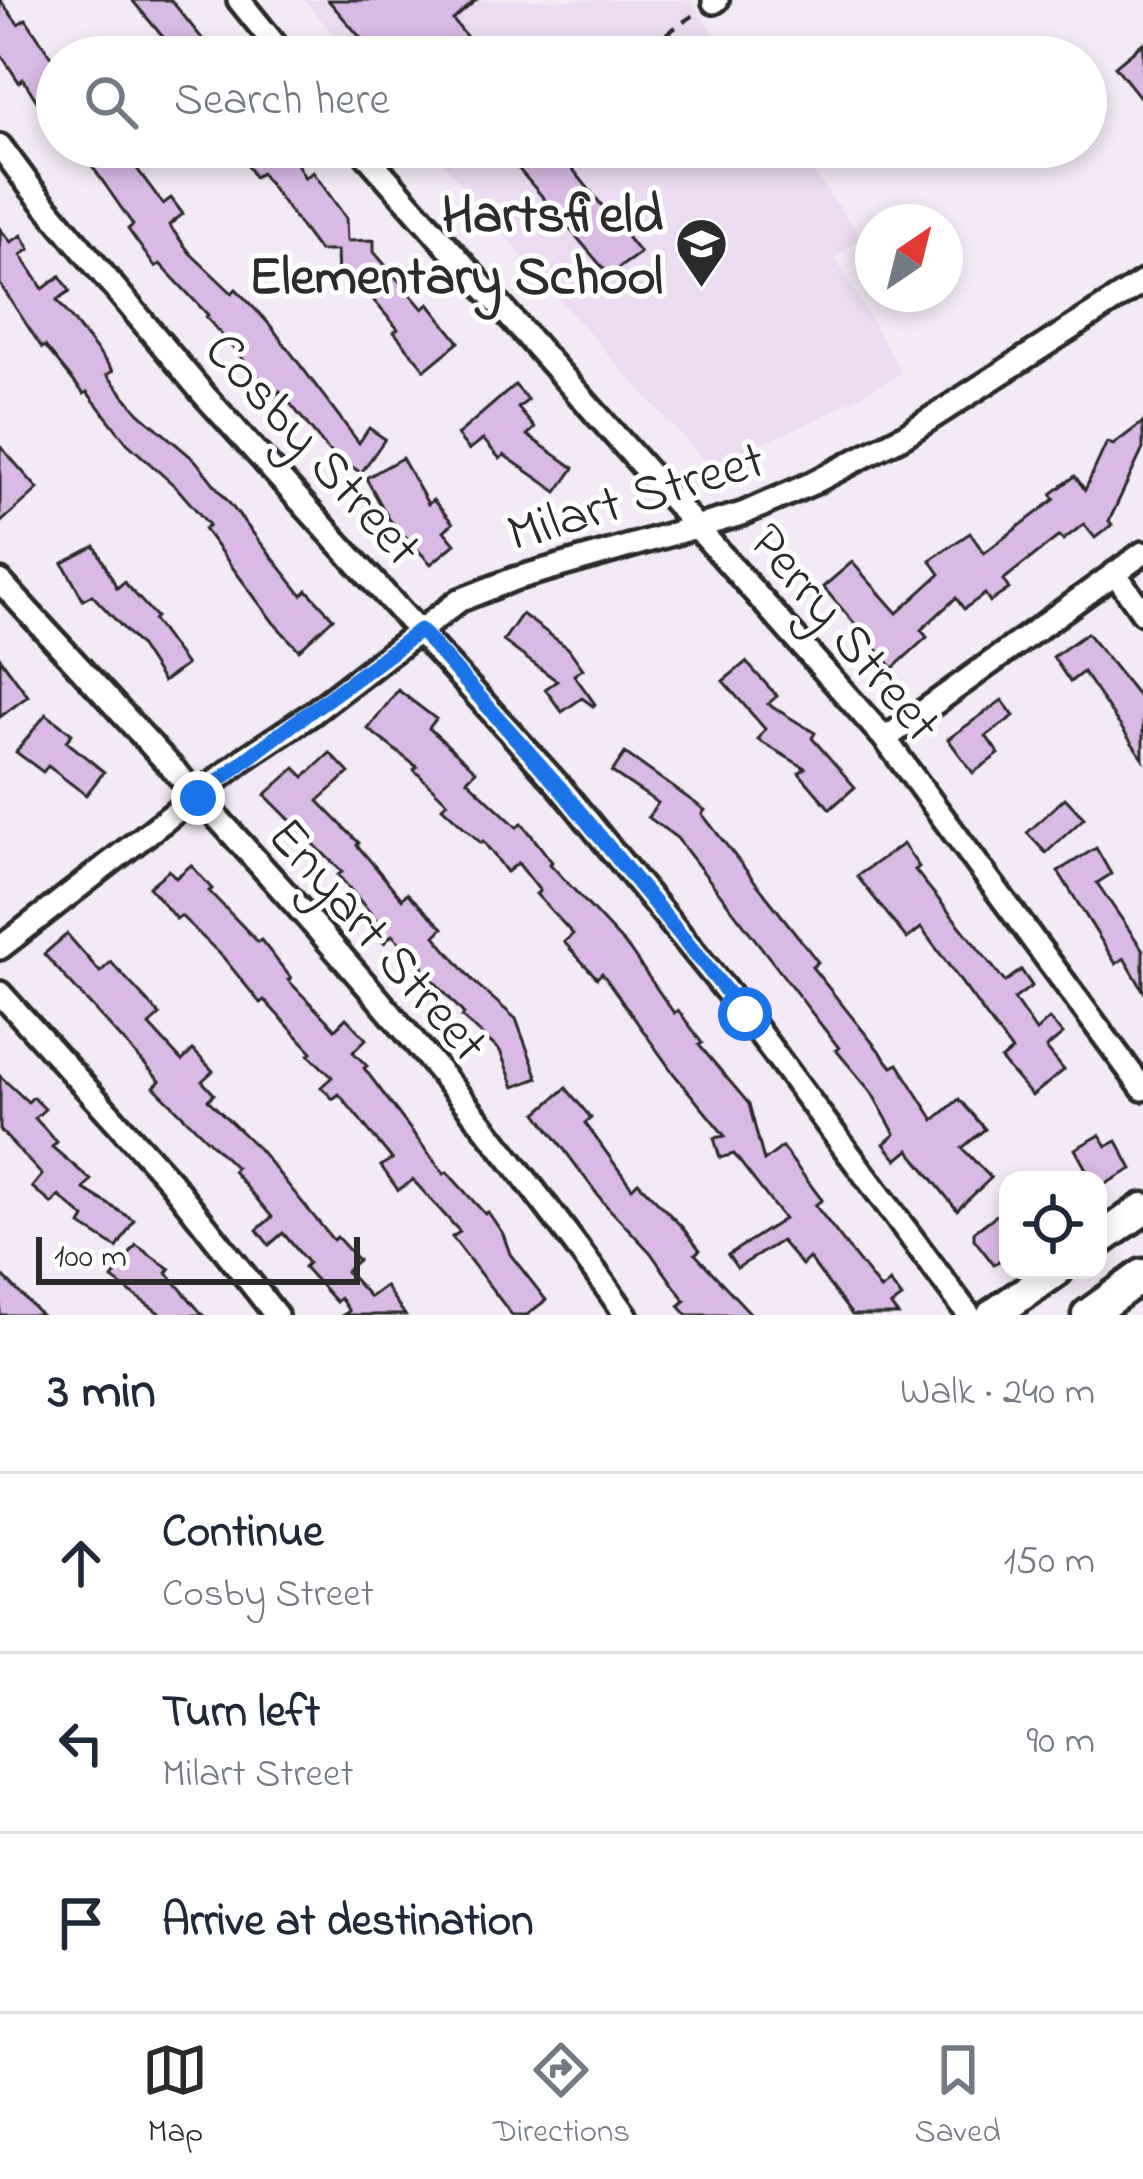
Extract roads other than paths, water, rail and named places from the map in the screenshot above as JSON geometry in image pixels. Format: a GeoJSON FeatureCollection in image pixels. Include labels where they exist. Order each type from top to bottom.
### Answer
{"type":"FeatureCollection","features":[{"type":"Feature","properties":{"kind":"main road"},"geometry":{"type":"LineString","coordinates":[[1107,1235],[1143,1209]]}},
{"type":"Feature","properties":{"kind":"main road"},"geometry":{"type":"LineString","coordinates":[[1088,1315],[1143,1275]]}},
{"type":"Feature","properties":{"kind":"main road"},"geometry":{"type":"LineString","coordinates":[[993,1315],[1044,1279]]}},
{"type":"Feature","properties":{"kind":"street"},"geometry":{"type":"LineString","coordinates":[[239,0],[268,36]]}},
{"type":"Feature","properties":{"kind":"street","name":"Cosby Street"},"geometry":{"type":"LineString","coordinates":[[0,146],[205,396],[560,788],[745,1014],[969,1315]]}},
{"type":"Feature","properties":{"kind":"street","name":"Perry Street"},"geometry":{"type":"LineString","coordinates":[[378,168],[885,740],[1143,1089]]}},
{"type":"Feature","properties":{"kind":"street","name":"Milart Street"},"geometry":{"type":"LineString","coordinates":[[0,948],[244,759],[460,601],[490,587],[742,514],[814,484],[905,435],[1143,282]]}},
{"type":"Feature","properties":{"kind":"street"},"geometry":{"type":"LineString","coordinates":[[885,740],[1143,553]]}},
{"type":"Feature","properties":{"kind":"street"},"geometry":{"type":"LineString","coordinates":[[1114,573],[1143,613]]}},
{"type":"Feature","properties":{"kind":"street","name":"Enyart Street"},"geometry":{"type":"LineString","coordinates":[[0,581],[382,1005],[555,1213],[626,1315]]}},
{"type":"Feature","properties":{"kind":"street"},"geometry":{"type":"LineString","coordinates":[[0,993],[170,1181],[276,1315]]}},
{"type":"Feature","properties":{"kind":"place","name":"Hartsfield Elementary School"},"geometry":{"type":"Point","coordinates":[702,289]}}]}
